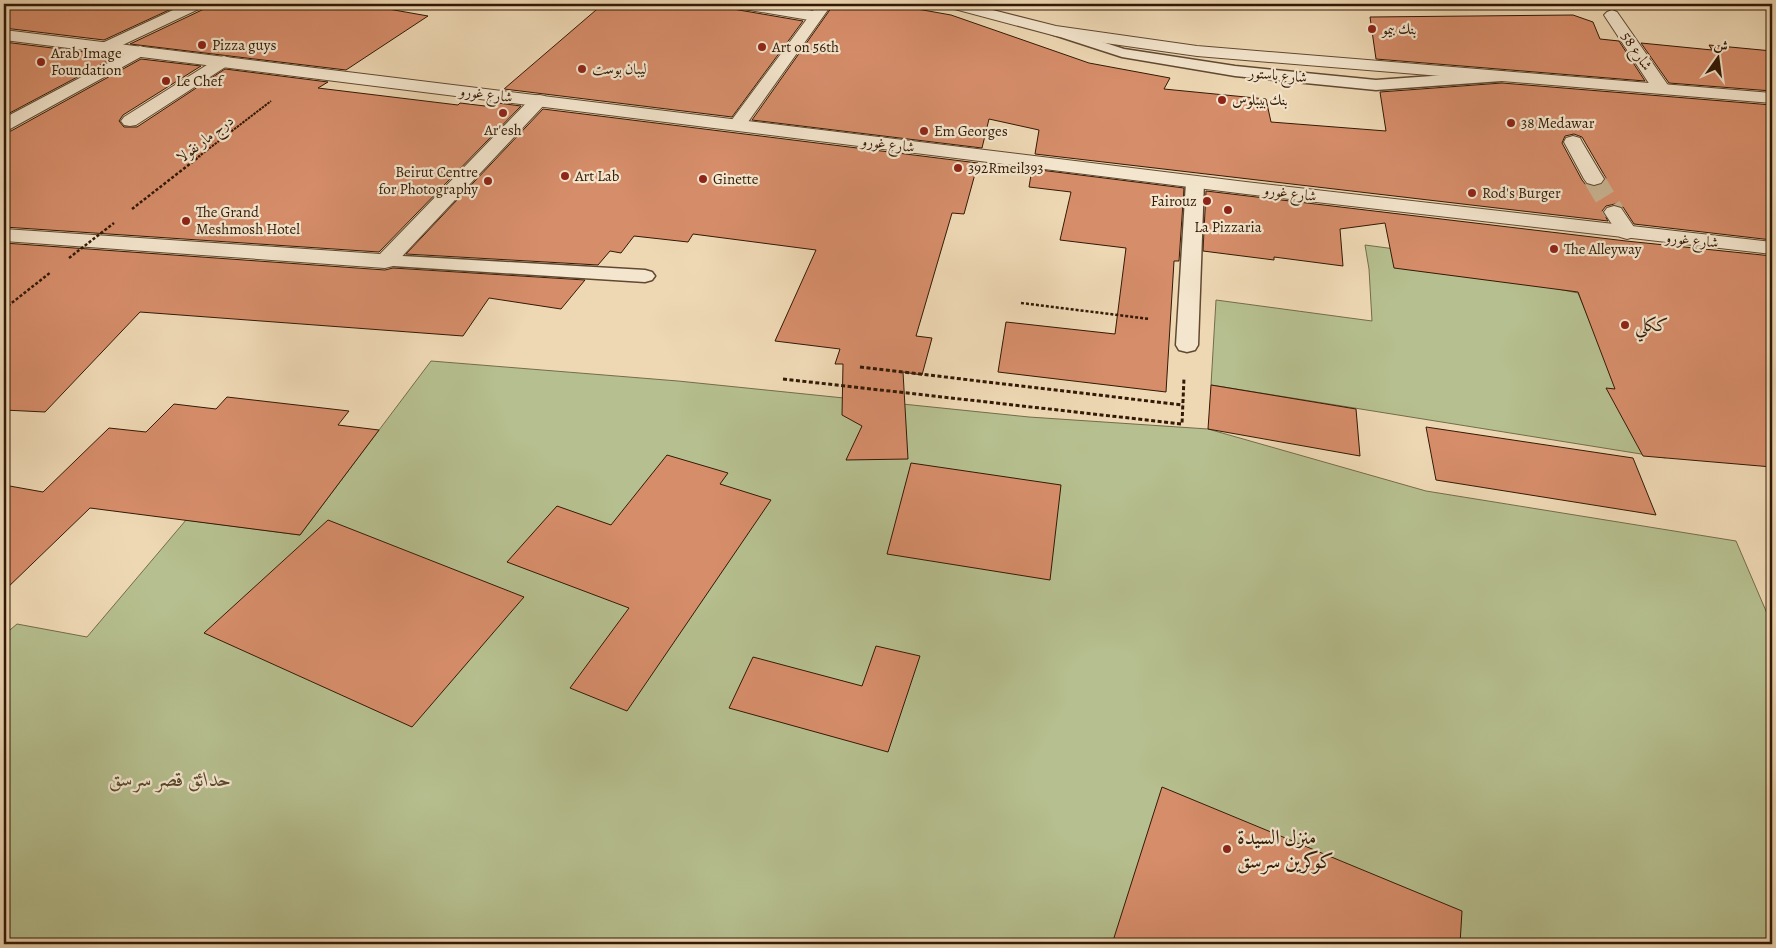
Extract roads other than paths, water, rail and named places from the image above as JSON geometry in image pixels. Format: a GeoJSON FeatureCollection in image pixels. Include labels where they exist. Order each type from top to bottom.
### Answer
{"type":"FeatureCollection","features":[{"type":"Feature","properties":{"kind":"street"},"geometry":{"type":"LineString","coordinates":[[99,46],[181,4]]}},
{"type":"Feature","properties":{"kind":"street"},"geometry":{"type":"LineString","coordinates":[[99,46],[198,4]]}},
{"type":"Feature","properties":{"kind":"street"},"geometry":{"type":"LineString","coordinates":[[738,4],[820,10]]}},
{"type":"Feature","properties":{"kind":"street","name":"شارع باستور"},"geometry":{"type":"LineString","coordinates":[[952,4],[1056,31],[1197,51],[1772,98]]}},
{"type":"Feature","properties":{"kind":"street"},"geometry":{"type":"LineString","coordinates":[[738,125],[820,10]]}},
{"type":"Feature","properties":{"kind":"street","name":"شارع 58"},"geometry":{"type":"LineString","coordinates":[[1612,15],[1661,88]]}},
{"type":"Feature","properties":{"kind":"street","name":"شارع غورو"},"geometry":{"type":"LineString","coordinates":[[4,35],[1195,182],[1627,233],[1772,248]]}},
{"type":"Feature","properties":{"kind":"street"},"geometry":{"type":"LineString","coordinates":[[4,125],[140,51]]}},
{"type":"Feature","properties":{"kind":"street"},"geometry":{"type":"LineString","coordinates":[[130,121],[224,61]]}},
{"type":"Feature","properties":{"kind":"street"},"geometry":{"type":"LineString","coordinates":[[4,235],[385,261],[539,100]]}},
{"type":"Feature","properties":{"kind":"street"},"geometry":{"type":"LineString","coordinates":[[1573,142],[1594,179]]}},
{"type":"Feature","properties":{"kind":"street"},"geometry":{"type":"LineString","coordinates":[[1614,212],[1627,233]]}},
{"type":"Feature","properties":{"kind":"lane"},"geometry":{"type":"LineString","coordinates":[[1186,345],[1195,182]]}},
{"type":"Feature","properties":{"kind":"lane"},"geometry":{"type":"LineString","coordinates":[[385,261],[645,276]]}},
{"type":"Feature","properties":{"kind":"tunnel"},"geometry":{"type":"LineString","coordinates":[[1594,179],[1614,212]]}},
{"type":"Feature","properties":{"kind":"place","name":"بنك بيمو"},"geometry":{"type":"Point","coordinates":[1372,29]}},
{"type":"Feature","properties":{"kind":"place","name":"Pizza guys"},"geometry":{"type":"Point","coordinates":[202,45]}},
{"type":"Feature","properties":{"kind":"place","name":"Art on 56th"},"geometry":{"type":"Point","coordinates":[762,47]}},
{"type":"Feature","properties":{"kind":"place","name":"Arab Image Foundation"},"geometry":{"type":"Point","coordinates":[41,62]}},
{"type":"Feature","properties":{"kind":"place","name":"ليبان بوست"},"geometry":{"type":"Point","coordinates":[582,69]}},
{"type":"Feature","properties":{"kind":"place","name":"Le Chef"},"geometry":{"type":"Point","coordinates":[166,81]}},
{"type":"Feature","properties":{"kind":"place","name":"بنك بيبلوس"},"geometry":{"type":"Point","coordinates":[1222,100]}},
{"type":"Feature","properties":{"kind":"place","name":"Ar'esh"},"geometry":{"type":"Point","coordinates":[503,113]}},
{"type":"Feature","properties":{"kind":"place","name":"38 Medawar"},"geometry":{"type":"Point","coordinates":[1511,123]}},
{"type":"Feature","properties":{"kind":"place","name":"Em Georges"},"geometry":{"type":"Point","coordinates":[924,131]}},
{"type":"Feature","properties":{"kind":"place","name":"392Rmeil393"},"geometry":{"type":"Point","coordinates":[958,168]}},
{"type":"Feature","properties":{"kind":"place","name":"Art Lab"},"geometry":{"type":"Point","coordinates":[565,176]}},
{"type":"Feature","properties":{"kind":"place","name":"Ginette"},"geometry":{"type":"Point","coordinates":[703,179]}},
{"type":"Feature","properties":{"kind":"place","name":"Beirut Centre for Photography"},"geometry":{"type":"Point","coordinates":[488,181]}},
{"type":"Feature","properties":{"kind":"place","name":"Rod's Burger"},"geometry":{"type":"Point","coordinates":[1472,193]}},
{"type":"Feature","properties":{"kind":"place","name":"Fairouz"},"geometry":{"type":"Point","coordinates":[1207,201]}},
{"type":"Feature","properties":{"kind":"place","name":"La Pizzaria"},"geometry":{"type":"Point","coordinates":[1228,210]}},
{"type":"Feature","properties":{"kind":"place","name":"The Grand Meshmosh Hotel"},"geometry":{"type":"Point","coordinates":[186,221]}},
{"type":"Feature","properties":{"kind":"place","name":"The Alleyway"},"geometry":{"type":"Point","coordinates":[1554,249]}},
{"type":"Feature","properties":{"kind":"place","name":"ككلي"},"geometry":{"type":"Point","coordinates":[1625,325]}},
{"type":"Feature","properties":{"kind":"place","name":"منزل السيدة كوكرين سرسق"},"geometry":{"type":"Point","coordinates":[1227,849]}},
{"type":"Feature","properties":{"kind":"park label","name":"حدائق قصر سرسق"},"geometry":{"type":"Point","coordinates":[170,779]}}]}
